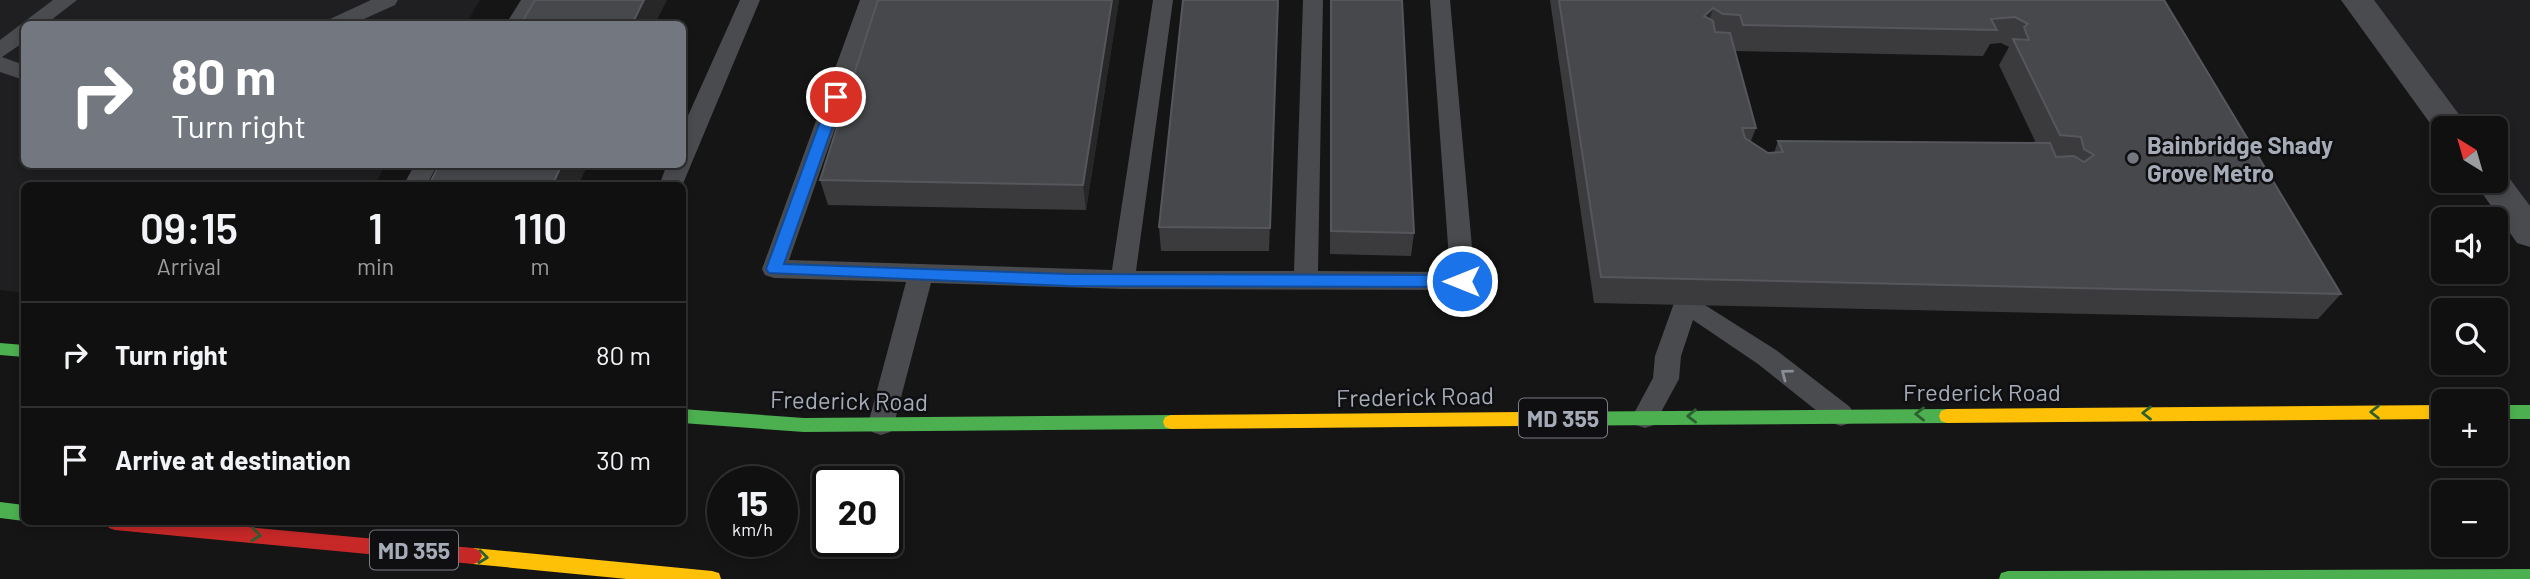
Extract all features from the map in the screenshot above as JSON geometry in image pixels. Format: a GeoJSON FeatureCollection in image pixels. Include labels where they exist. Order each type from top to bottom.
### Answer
{"type":"FeatureCollection","features":[{"type":"Feature","properties":{"kind":"main road"},"geometry":{"type":"LineString","coordinates":[[0,348],[21,351]]}},
{"type":"Feature","properties":{"kind":"main road","name":"Frederick Road"},"geometry":{"type":"LineString","coordinates":[[686,416],[804,425],[2431,412]]}},
{"type":"Feature","properties":{"kind":"main road"},"geometry":{"type":"LineString","coordinates":[[2508,412],[2530,412]]}},
{"type":"Feature","properties":{"kind":"main road"},"geometry":{"type":"LineString","coordinates":[[0,510],[21,513]]}},
{"type":"Feature","properties":{"kind":"main road","name":"MD 355"},"geometry":{"type":"LineString","coordinates":[[146,525],[712,579]]}},
{"type":"Feature","properties":{"kind":"main road"},"geometry":{"type":"LineString","coordinates":[[2008,579],[2530,577]]}},
{"type":"Feature","properties":{"kind":"street"},"geometry":{"type":"LineString","coordinates":[[2357,0],[2443,116]]}},
{"type":"Feature","properties":{"kind":"street"},"geometry":{"type":"LineString","coordinates":[[2501,193],[2530,233]]}},
{"type":"Feature","properties":{"kind":"lane"},"geometry":{"type":"LineString","coordinates":[[37,21],[67,0]]}},
{"type":"Feature","properties":{"kind":"lane"},"geometry":{"type":"LineString","coordinates":[[335,21],[341,0]]}},
{"type":"Feature","properties":{"kind":"lane"},"geometry":{"type":"LineString","coordinates":[[341,21],[388,0]]}},
{"type":"Feature","properties":{"kind":"lane"},"geometry":{"type":"LineString","coordinates":[[518,21],[531,0]]}},
{"type":"Feature","properties":{"kind":"lane"},"geometry":{"type":"LineString","coordinates":[[686,147],[750,0]]}},
{"type":"Feature","properties":{"kind":"lane"},"geometry":{"type":"LineString","coordinates":[[870,0],[774,269],[1123,280],[1462,281],[1440,0]]}},
{"type":"Feature","properties":{"kind":"lane"},"geometry":{"type":"LineString","coordinates":[[1123,280],[1163,0]]}},
{"type":"Feature","properties":{"kind":"lane"},"geometry":{"type":"LineString","coordinates":[[1306,281],[1312,0]]}},
{"type":"Feature","properties":{"kind":"lane"},"geometry":{"type":"LineString","coordinates":[[0,51],[21,34]]}},
{"type":"Feature","properties":{"kind":"lane"},"geometry":{"type":"LineString","coordinates":[[0,64],[21,72]]}},
{"type":"Feature","properties":{"kind":"lane"},"geometry":{"type":"LineString","coordinates":[[881,424],[921,273]]}},
{"type":"Feature","properties":{"kind":"lane"},"geometry":{"type":"LineString","coordinates":[[1645,417],[1666,379],[1668,356],[1686,303],[1767,357],[1841,415]]}},
{"type":"Feature","properties":{"kind":"shaded area"},"geometry":{"type":"Polygon","coordinates":[[[0,0],[480,0],[468,21],[21,21],[21,168],[384,168],[376,182],[21,182],[21,293],[0,290],[0,0]]]}},
{"type":"Feature","properties":{"kind":"shaded area"},"geometry":{"type":"Polygon","coordinates":[[[2357,0],[2530,0],[2530,233],[2504,193],[2508,193],[2508,116],[2443,116],[2357,0]]]}},
{"type":"Feature","properties":{"kind":"building"},"geometry":{"type":"Polygon","coordinates":[[[535,0],[644,0],[634,21],[523,21],[535,0]]]}},
{"type":"Feature","properties":{"kind":"building"},"geometry":{"type":"Polygon","coordinates":[[[878,0],[1112,0],[1083,185],[820,180],[878,0]]]}},
{"type":"Feature","properties":{"kind":"building"},"geometry":{"type":"Polygon","coordinates":[[[1183,0],[1278,0],[1270,228],[1159,227],[1183,0]]]}},
{"type":"Feature","properties":{"kind":"building"},"geometry":{"type":"Polygon","coordinates":[[[1331,0],[1402,0],[1414,233],[1331,231],[1331,0]]]}},
{"type":"Feature","properties":{"kind":"building","name":"Bainbridge Shady Grove Metro"},"geometry":{"type":"Polygon","coordinates":[[[1559,0],[2164,0],[2341,294],[1601,277],[1559,0]],[[1713,8],[1704,16],[1713,21],[1715,32],[1730,33],[1756,128],[1742,128],[1745,138],[1768,153],[1783,152],[1778,141],[2050,143],[2056,157],[2074,156],[2084,162],[2094,155],[2084,149],[2081,137],[2060,135],[2013,39],[2029,40],[2024,27],[2028,24],[2015,17],[1991,19],[1997,30],[1743,25],[1740,15],[1723,14],[1713,8]]]}},
{"type":"Feature","properties":{"kind":"building"},"geometry":{"type":"Polygon","coordinates":[[[438,168],[560,168],[554,182],[430,182],[438,168]]]}},
{"type":"Feature","properties":{"kind":"traffic: fast"},"geometry":{"type":"LineString","coordinates":[[0,349],[21,351]]}},
{"type":"Feature","properties":{"kind":"traffic: fast"},"geometry":{"type":"LineString","coordinates":[[2508,412],[2530,412]]}},
{"type":"Feature","properties":{"kind":"traffic: fast"},"geometry":{"type":"LineString","coordinates":[[686,416],[804,425],[1171,422]]}},
{"type":"Feature","properties":{"kind":"traffic: fast"},"geometry":{"type":"LineString","coordinates":[[1522,419],[1947,416]]}},
{"type":"Feature","properties":{"kind":"traffic: fast"},"geometry":{"type":"LineString","coordinates":[[0,510],[21,513]]}},
{"type":"Feature","properties":{"kind":"traffic: fast"},"geometry":{"type":"LineString","coordinates":[[2008,579],[2530,577]]}},
{"type":"Feature","properties":{"kind":"traffic: slow"},"geometry":{"type":"LineString","coordinates":[[1947,416],[2431,412]]}},
{"type":"Feature","properties":{"kind":"traffic: slow"},"geometry":{"type":"LineString","coordinates":[[1171,422],[1522,419]]}},
{"type":"Feature","properties":{"kind":"traffic: slow"},"geometry":{"type":"LineString","coordinates":[[473,556],[712,579]]}},
{"type":"Feature","properties":{"kind":"traffic: jam"},"geometry":{"type":"LineString","coordinates":[[147,525],[473,556]]}},
{"type":"Feature","properties":{"kind":"place","name":"Bainbridge Shady Grove Metro"},"geometry":{"type":"Point","coordinates":[2133,158]}},
{"type":"Feature","properties":{"kind":"route"},"geometry":{"type":"LineString","coordinates":[[836,97],[774,269],[1069,280],[1462,281]]}}]}
